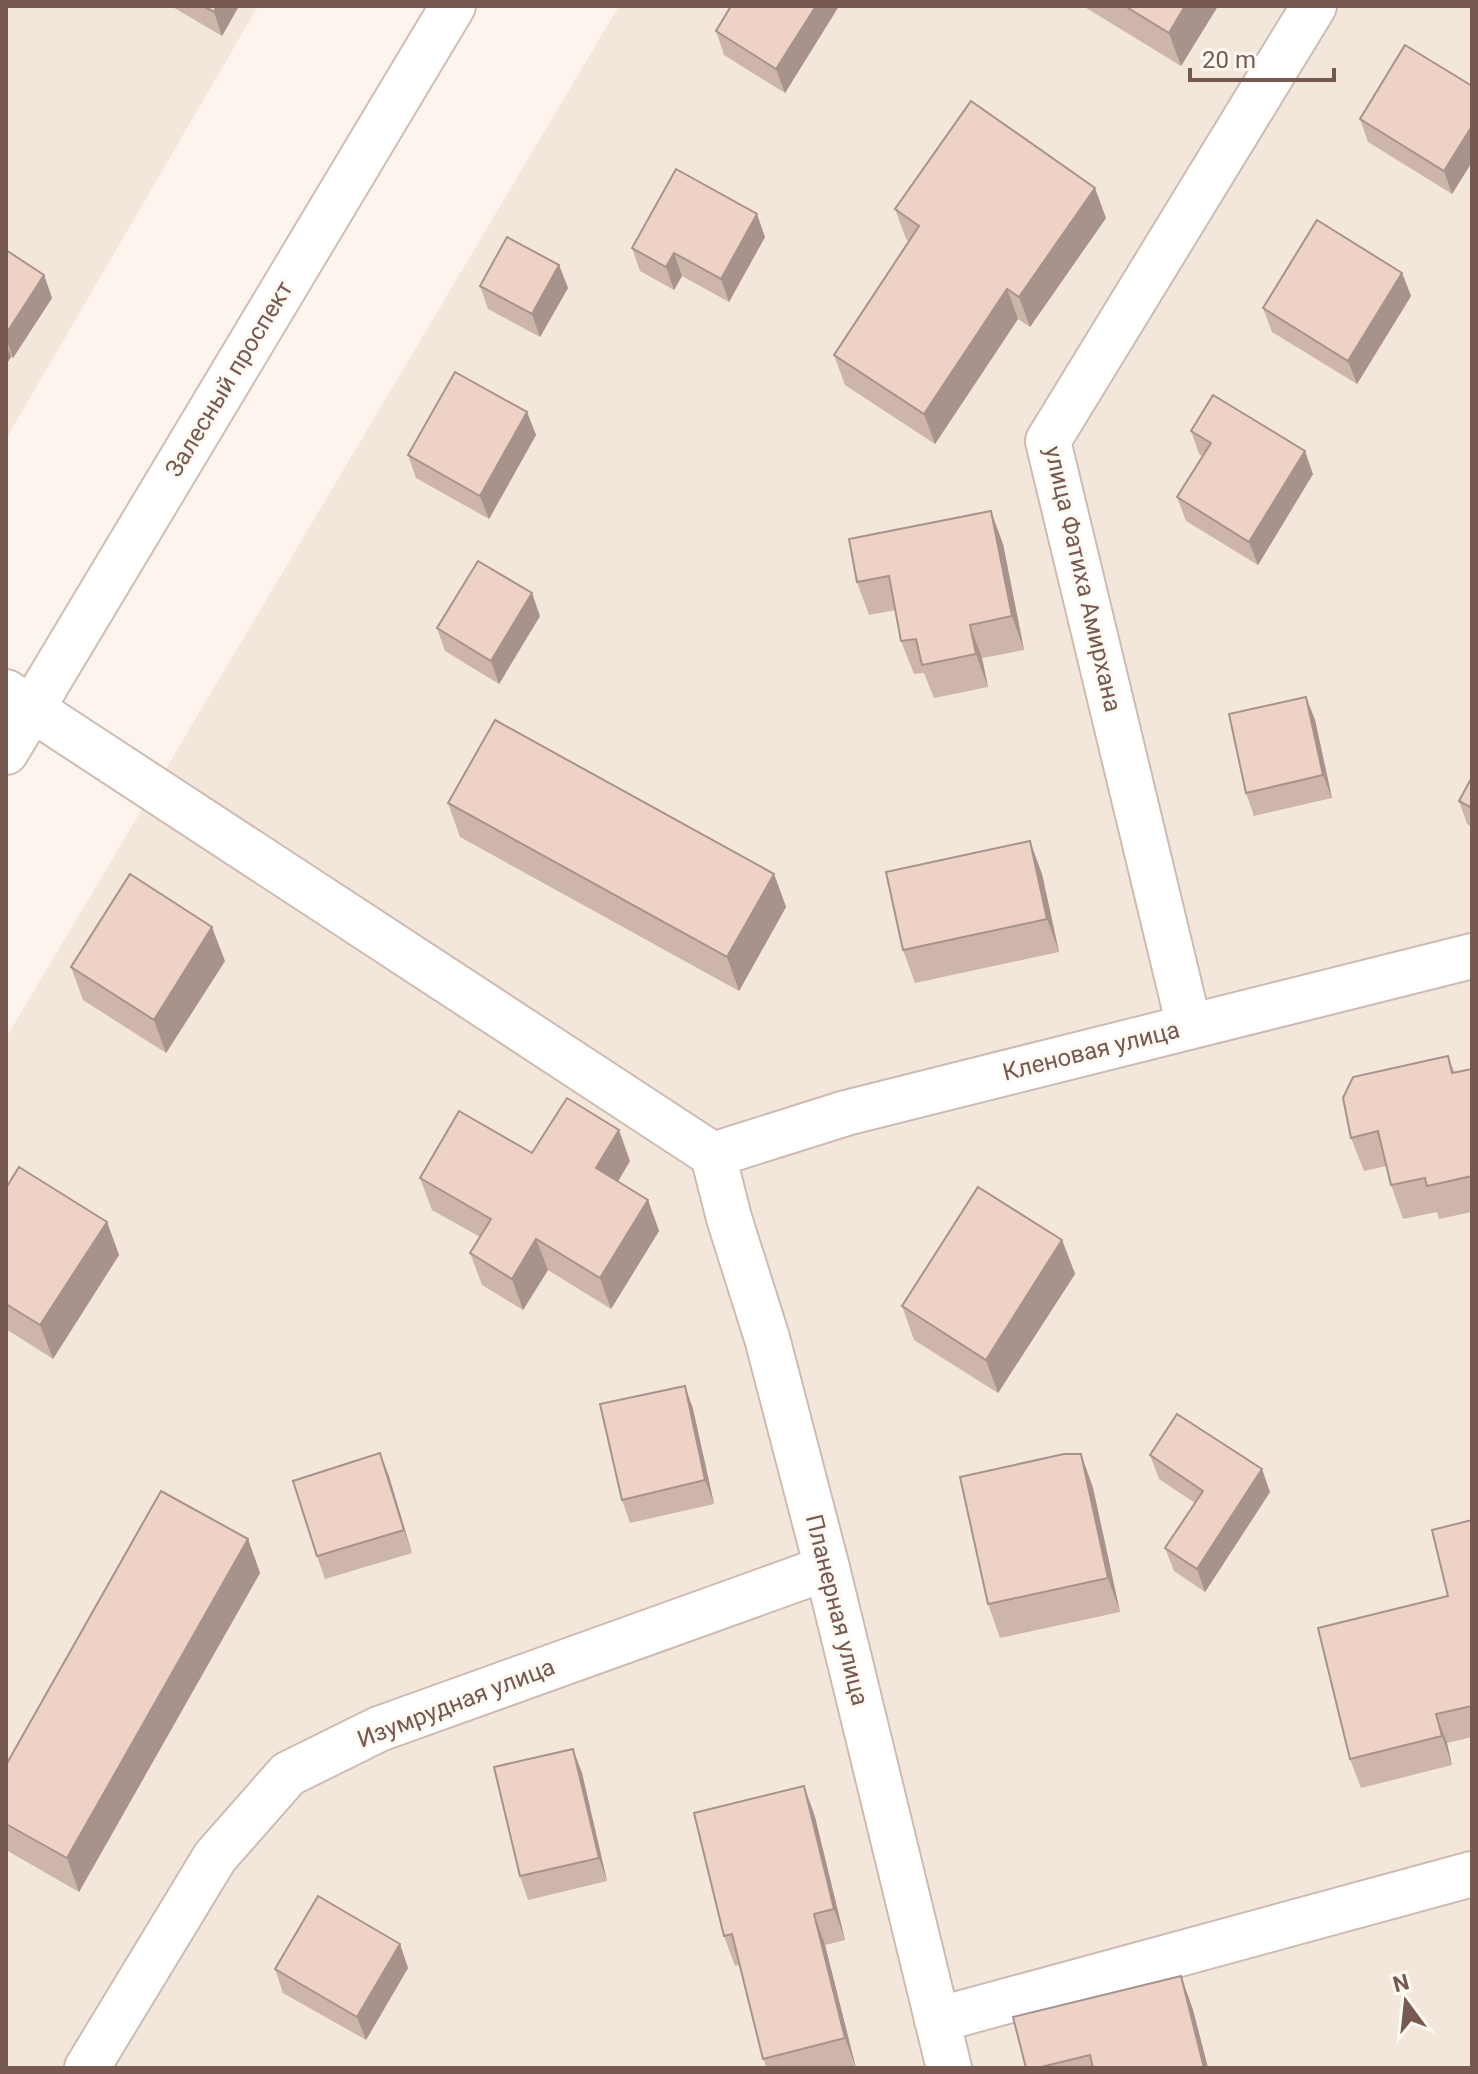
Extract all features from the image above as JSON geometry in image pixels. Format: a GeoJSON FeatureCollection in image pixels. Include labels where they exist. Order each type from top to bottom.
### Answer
{"type":"FeatureCollection","features":[{"type":"Feature","properties":{"kind":"street","name":"Залесный проспект"},"geometry":{"type":"LineString","coordinates":[[6,752],[19,700],[453,6]]}},
{"type":"Feature","properties":{"kind":"street","name":"улица Фатиха Амирхана"},"geometry":{"type":"LineString","coordinates":[[1189,1026],[1048,441],[1314,6]]}},
{"type":"Feature","properties":{"kind":"street"},"geometry":{"type":"LineString","coordinates":[[19,700],[713,1155]]}},
{"type":"Feature","properties":{"kind":"street","name":"Кленовая улица"},"geometry":{"type":"LineString","coordinates":[[713,1155],[846,1113],[1472,956]]}},
{"type":"Feature","properties":{"kind":"street","name":"Планерная улица"},"geometry":{"type":"LineString","coordinates":[[713,1155],[729,1218],[767,1338],[827,1568],[949,2068]]}},
{"type":"Feature","properties":{"kind":"street","name":"Изумрудная улица"},"geometry":{"type":"LineString","coordinates":[[87,2068],[215,1857],[288,1774],[379,1729],[827,1568]]}},
{"type":"Feature","properties":{"kind":"street"},"geometry":{"type":"LineString","coordinates":[[937,2020],[1472,1874]]}},
{"type":"Feature","properties":{"kind":"shaded area"},"geometry":{"type":"Polygon","coordinates":[[[6,6],[258,6],[6,439],[6,6]]]}},
{"type":"Feature","properties":{"kind":"shaded area"},"geometry":{"type":"Polygon","coordinates":[[[619,6],[1472,6],[1472,2068],[6,2068],[6,1038],[619,6]]]}},
{"type":"Feature","properties":{"kind":"building"},"geometry":{"type":"Polygon","coordinates":[[[203,6],[217,6],[214,12],[203,6]]]}},
{"type":"Feature","properties":{"kind":"building"},"geometry":{"type":"Polygon","coordinates":[[[731,6],[816,6],[776,69],[716,31],[731,6]]]}},
{"type":"Feature","properties":{"kind":"building"},"geometry":{"type":"Polygon","coordinates":[[[1125,6],[1185,6],[1169,33],[1125,6]]]}},
{"type":"Feature","properties":{"kind":"building"},"geometry":{"type":"Polygon","coordinates":[[[1405,45],[1472,86],[1472,126],[1444,171],[1360,119],[1405,45]]]}},
{"type":"Feature","properties":{"kind":"building"},"geometry":{"type":"Polygon","coordinates":[[[971,101],[1095,188],[1019,297],[1007,289],[924,414],[834,355],[919,226],[895,209],[971,101]]]}},
{"type":"Feature","properties":{"kind":"building"},"geometry":{"type":"Polygon","coordinates":[[[676,169],[757,214],[721,279],[674,253],[666,267],[632,248],[676,169]]]}},
{"type":"Feature","properties":{"kind":"building"},"geometry":{"type":"Polygon","coordinates":[[[1317,220],[1402,273],[1348,361],[1263,308],[1317,220]]]}},
{"type":"Feature","properties":{"kind":"building"},"geometry":{"type":"Polygon","coordinates":[[[507,237],[559,265],[532,314],[480,286],[507,237]]]}},
{"type":"Feature","properties":{"kind":"building"},"geometry":{"type":"Polygon","coordinates":[[[6,250],[44,275],[6,334],[6,250]]]}},
{"type":"Feature","properties":{"kind":"building"},"geometry":{"type":"Polygon","coordinates":[[[455,372],[527,412],[480,496],[408,455],[455,372]]]}},
{"type":"Feature","properties":{"kind":"building"},"geometry":{"type":"Polygon","coordinates":[[[1213,395],[1305,451],[1249,542],[1177,497],[1211,443],[1191,431],[1213,395]]]}},
{"type":"Feature","properties":{"kind":"building"},"geometry":{"type":"Polygon","coordinates":[[[991,511],[1012,616],[970,625],[976,654],[922,665],[916,639],[901,641],[889,576],[857,582],[849,539],[991,511]]]}},
{"type":"Feature","properties":{"kind":"building"},"geometry":{"type":"Polygon","coordinates":[[[478,561],[532,593],[491,661],[437,628],[478,561]]]}},
{"type":"Feature","properties":{"kind":"building"},"geometry":{"type":"Polygon","coordinates":[[[1306,697],[1323,775],[1246,793],[1229,714],[1306,697]]]}},
{"type":"Feature","properties":{"kind":"building"},"geometry":{"type":"Polygon","coordinates":[[[495,720],[774,874],[727,957],[448,803],[495,720]]]}},
{"type":"Feature","properties":{"kind":"building"},"geometry":{"type":"Polygon","coordinates":[[[1472,777],[1472,808],[1459,801],[1472,777]]]}},
{"type":"Feature","properties":{"kind":"building"},"geometry":{"type":"Polygon","coordinates":[[[1030,841],[1047,919],[903,950],[886,872],[1030,841]]]}},
{"type":"Feature","properties":{"kind":"building"},"geometry":{"type":"Polygon","coordinates":[[[130,874],[212,927],[154,1020],[71,967],[130,874]]]}},
{"type":"Feature","properties":{"kind":"building"},"geometry":{"type":"Polygon","coordinates":[[[1448,1056],[1452,1073],[1472,1069],[1472,1176],[1427,1186],[1425,1178],[1391,1185],[1378,1131],[1351,1138],[1343,1098],[1353,1077],[1448,1056]]]}},
{"type":"Feature","properties":{"kind":"building"},"geometry":{"type":"Polygon","coordinates":[[[567,1098],[619,1130],[596,1168],[648,1200],[600,1278],[536,1239],[512,1279],[470,1253],[491,1219],[420,1178],[459,1111],[532,1153],[567,1098]]]}},
{"type":"Feature","properties":{"kind":"building"},"geometry":{"type":"Polygon","coordinates":[[[19,1167],[107,1222],[40,1325],[6,1304],[6,1188],[19,1167]]]}},
{"type":"Feature","properties":{"kind":"building"},"geometry":{"type":"Polygon","coordinates":[[[978,1187],[1062,1240],[986,1360],[902,1306],[978,1187]]]}},
{"type":"Feature","properties":{"kind":"building"},"geometry":{"type":"Polygon","coordinates":[[[685,1386],[705,1480],[622,1500],[600,1404],[685,1386]]]}},
{"type":"Feature","properties":{"kind":"building"},"geometry":{"type":"Polygon","coordinates":[[[1177,1414],[1262,1469],[1197,1569],[1165,1548],[1203,1491],[1150,1455],[1177,1414]]]}},
{"type":"Feature","properties":{"kind":"building"},"geometry":{"type":"Polygon","coordinates":[[[380,1453],[404,1530],[317,1556],[293,1481],[380,1453]]]}},
{"type":"Feature","properties":{"kind":"building"},"geometry":{"type":"Polygon","coordinates":[[[1064,1454],[1081,1454],[1108,1578],[988,1604],[960,1477],[1064,1454]]]}},
{"type":"Feature","properties":{"kind":"building"},"geometry":{"type":"Polygon","coordinates":[[[161,1491],[248,1539],[67,1858],[6,1824],[6,1765],[161,1491]]]}},
{"type":"Feature","properties":{"kind":"building"},"geometry":{"type":"Polygon","coordinates":[[[1472,1520],[1472,1706],[1436,1714],[1442,1736],[1350,1759],[1318,1628],[1448,1596],[1432,1530],[1472,1520]]]}},
{"type":"Feature","properties":{"kind":"building"},"geometry":{"type":"Polygon","coordinates":[[[573,1749],[599,1858],[520,1876],[494,1767],[573,1749]]]}},
{"type":"Feature","properties":{"kind":"building"},"geometry":{"type":"Polygon","coordinates":[[[804,1786],[834,1909],[814,1914],[845,2038],[763,2059],[732,1934],[724,1936],[694,1813],[804,1786]]]}},
{"type":"Feature","properties":{"kind":"building"},"geometry":{"type":"Polygon","coordinates":[[[318,1896],[400,1944],[357,2017],[275,1969],[318,1896]]]}},
{"type":"Feature","properties":{"kind":"building"},"geometry":{"type":"Polygon","coordinates":[[[1181,1976],[1204,2068],[1093,2068],[1090,2055],[1026,2068],[1013,2017],[1181,1976]]]}}]}
